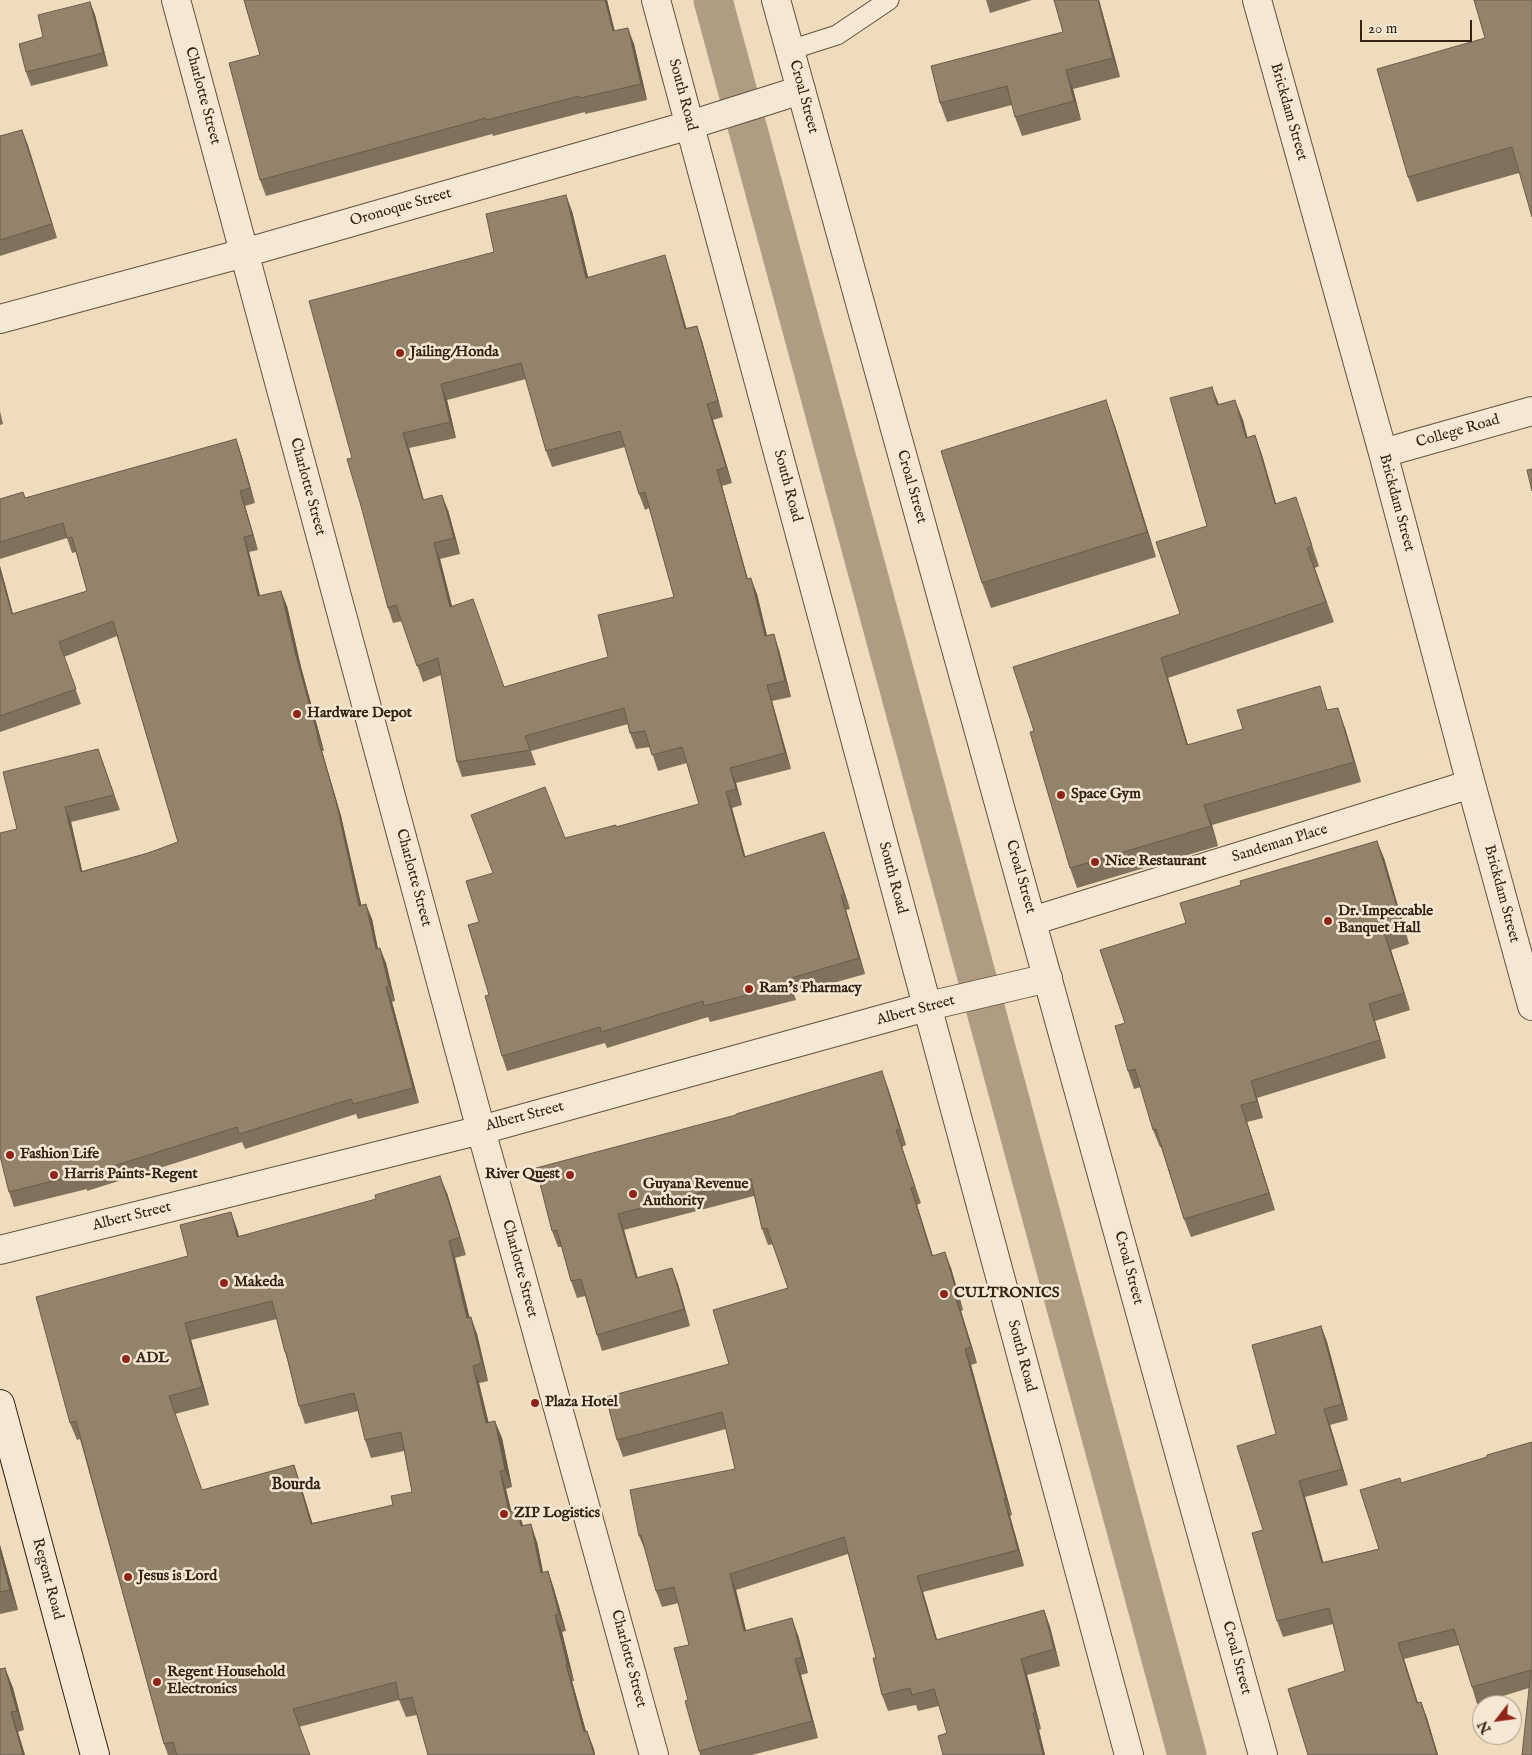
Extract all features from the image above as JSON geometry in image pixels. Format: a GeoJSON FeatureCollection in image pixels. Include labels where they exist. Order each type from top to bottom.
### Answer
{"type":"FeatureCollection","features":[{"type":"Feature","properties":{"kind":"street","name":"Charlotte Street"},"geometry":{"type":"LineString","coordinates":[[176,0],[481,1130],[654,1755]]}},
{"type":"Feature","properties":{"kind":"street","name":"South Road"},"geometry":{"type":"LineString","coordinates":[[656,0],[701,122],[1129,1755]]}},
{"type":"Feature","properties":{"kind":"street","name":"Croal Street"},"geometry":{"type":"LineString","coordinates":[[776,0],[1263,1755]]}},
{"type":"Feature","properties":{"kind":"street","name":"Brickdam Street"},"geometry":{"type":"LineString","coordinates":[[1257,0],[1383,453],[1532,1006]]}},
{"type":"Feature","properties":{"kind":"street","name":"Oronoque Street"},"geometry":{"type":"LineString","coordinates":[[0,319],[244,253],[701,122],[801,90]]}},
{"type":"Feature","properties":{"kind":"street","name":"College Road"},"geometry":{"type":"LineString","coordinates":[[1383,453],[1532,411]]}},
{"type":"Feature","properties":{"kind":"street","name":"Sandeman Place"},"geometry":{"type":"LineString","coordinates":[[1032,921],[1471,784]]}},
{"type":"Feature","properties":{"kind":"street","name":"Albert Street"},"geometry":{"type":"LineString","coordinates":[[0,1250],[481,1130],[932,1006],[1048,978]]}},
{"type":"Feature","properties":{"kind":"street","name":"Regent Road"},"geometry":{"type":"LineString","coordinates":[[0,1404],[95,1755]]}},
{"type":"Feature","properties":{"kind":"lane"},"geometry":{"type":"LineString","coordinates":[[790,50],[837,35],[879,3]]}},
{"type":"Feature","properties":{"kind":"building"},"geometry":{"type":"Polygon","coordinates":[[[244,0],[605,0],[613,31],[628,28],[641,84],[580,98],[579,96],[487,120],[486,118],[260,180],[229,63],[260,55],[244,0]]]}},
{"type":"Feature","properties":{"kind":"building"},"geometry":{"type":"Polygon","coordinates":[[[1054,0],[1098,0],[1113,58],[1066,70],[1074,101],[1015,117],[1007,86],[940,103],[931,66],[1063,32],[1054,0]]]}},
{"type":"Feature","properties":{"kind":"building"},"geometry":{"type":"Polygon","coordinates":[[[1474,0],[1532,0],[1532,217],[1512,147],[1408,177],[1377,69],[1485,38],[1474,0]]]}},
{"type":"Feature","properties":{"kind":"building"},"geometry":{"type":"Polygon","coordinates":[[[90,2],[103,53],[26,72],[19,44],[43,37],[38,15],[90,2]]]}},
{"type":"Feature","properties":{"kind":"building"},"geometry":{"type":"Polygon","coordinates":[[[22,130],[52,224],[0,240],[0,136],[22,130]]]}},
{"type":"Feature","properties":{"kind":"building"},"geometry":{"type":"Polygon","coordinates":[[[566,195],[586,278],[665,255],[685,329],[697,326],[718,401],[707,404],[726,467],[717,470],[747,579],[751,578],[765,636],[774,634],[785,681],[767,685],[785,753],[730,768],[736,789],[726,792],[744,857],[824,832],[844,894],[841,895],[859,958],[788,979],[790,984],[704,1006],[703,1001],[601,1032],[600,1027],[502,1056],[485,996],[489,995],[468,925],[479,922],[466,881],[493,873],[471,815],[545,787],[565,838],[616,825],[616,827],[699,804],[682,747],[652,755],[645,731],[630,733],[624,708],[525,736],[530,750],[457,762],[438,658],[417,666],[396,605],[388,608],[347,459],[352,458],[309,301],[494,252],[486,214],[566,195]],[[521,363],[441,384],[450,422],[403,433],[423,500],[442,495],[454,538],[434,543],[450,607],[473,599],[504,687],[608,657],[598,615],[674,597],[645,492],[639,494],[620,431],[546,451],[521,363]]]}},
{"type":"Feature","properties":{"kind":"building"},"geometry":{"type":"Polygon","coordinates":[[[1212,387],[1217,405],[1235,400],[1246,438],[1255,435],[1275,504],[1296,497],[1312,546],[1307,548],[1326,602],[1161,658],[1187,745],[1243,729],[1237,710],[1320,686],[1327,710],[1338,708],[1354,762],[1204,805],[1211,826],[1070,868],[1030,732],[1034,731],[1013,667],[1180,614],[1156,542],[1207,526],[1170,398],[1212,387]]]}},
{"type":"Feature","properties":{"kind":"building"},"geometry":{"type":"Polygon","coordinates":[[[1106,400],[1147,532],[982,583],[941,451],[1106,400]]]}},
{"type":"Feature","properties":{"kind":"building"},"geometry":{"type":"Polygon","coordinates":[[[236,439],[250,488],[240,491],[253,535],[244,537],[258,596],[281,591],[317,736],[336,801],[359,906],[366,904],[376,949],[380,948],[389,986],[386,987],[413,1088],[353,1104],[351,1099],[239,1134],[237,1127],[82,1176],[81,1174],[9,1192],[0,1156],[0,833],[17,829],[3,772],[98,749],[114,795],[65,807],[81,872],[148,853],[178,842],[113,621],[59,642],[76,689],[0,716],[0,571],[12,614],[87,591],[72,537],[67,538],[63,523],[0,542],[0,499],[23,492],[25,498],[236,439]]]}},
{"type":"Feature","properties":{"kind":"building"},"geometry":{"type":"Polygon","coordinates":[[[1532,469],[1532,491],[1527,470],[1532,469]]]}},
{"type":"Feature","properties":{"kind":"building"},"geometry":{"type":"Polygon","coordinates":[[[1377,841],[1403,927],[1384,933],[1404,993],[1369,1004],[1380,1040],[1251,1081],[1257,1101],[1241,1105],[1269,1193],[1184,1219],[1156,1129],[1153,1130],[1135,1069],[1128,1071],[1115,1026],[1125,1023],[1100,950],[1186,923],[1180,903],[1241,885],[1240,881],[1377,841]]]}},
{"type":"Feature","properties":{"kind":"building"},"geometry":{"type":"Polygon","coordinates":[[[882,1071],[900,1129],[896,1130],[915,1187],[911,1188],[932,1256],[945,1252],[957,1294],[955,1295],[971,1347],[965,1349],[1018,1550],[917,1576],[936,1640],[1044,1610],[1054,1649],[1021,1659],[1035,1713],[1033,1713],[1043,1755],[943,1755],[938,1736],[947,1733],[934,1689],[912,1695],[910,1688],[882,1695],[873,1658],[876,1658],[844,1537],[730,1574],[744,1631],[792,1618],[802,1657],[795,1659],[812,1721],[699,1751],[685,1701],[688,1700],[674,1648],[689,1645],[674,1587],[656,1591],[641,1535],[639,1536],[630,1490],[735,1469],[722,1412],[617,1440],[606,1397],[729,1364],[713,1310],[788,1288],[767,1228],[762,1229],[751,1179],[618,1214],[636,1278],[672,1268],[684,1309],[597,1335],[581,1279],[571,1281],[557,1230],[552,1231],[536,1168],[736,1115],[882,1071]]]}},
{"type":"Feature","properties":{"kind":"building"},"geometry":{"type":"Polygon","coordinates":[[[440,1176],[460,1237],[449,1241],[467,1318],[471,1317],[482,1363],[473,1366],[486,1423],[495,1421],[505,1470],[500,1471],[509,1512],[518,1510],[521,1526],[531,1524],[541,1573],[548,1571],[559,1614],[555,1615],[566,1664],[584,1732],[587,1731],[594,1755],[428,1755],[412,1697],[399,1700],[396,1682],[293,1709],[310,1755],[177,1755],[173,1742],[164,1744],[76,1421],[70,1423],[36,1297],[188,1256],[180,1225],[231,1212],[237,1237],[376,1199],[375,1195],[440,1176]],[[272,1301],[185,1323],[202,1387],[169,1396],[202,1490],[294,1465],[311,1524],[393,1505],[391,1496],[412,1492],[401,1432],[365,1440],[354,1393],[299,1406],[272,1301]]]}},
{"type":"Feature","properties":{"kind":"building"},"geometry":{"type":"Polygon","coordinates":[[[1321,1326],[1342,1404],[1324,1409],[1342,1469],[1299,1481],[1322,1563],[1379,1549],[1360,1490],[1400,1478],[1401,1483],[1532,1442],[1532,1755],[1522,1755],[1531,1670],[1472,1687],[1454,1629],[1398,1643],[1417,1703],[1421,1702],[1437,1755],[1308,1755],[1288,1689],[1345,1671],[1329,1608],[1277,1621],[1252,1533],[1263,1530],[1237,1446],[1276,1434],[1252,1345],[1321,1326]]]}},
{"type":"Feature","properties":{"kind":"building"},"geometry":{"type":"Polygon","coordinates":[[[0,1551],[10,1590],[0,1592],[0,1551]]]}},
{"type":"Feature","properties":{"kind":"building"},"geometry":{"type":"Polygon","coordinates":[[[5,1668],[17,1711],[11,1712],[23,1755],[0,1755],[0,1669],[5,1668]]]}},
{"type":"Feature","properties":{"kind":"waterway"},"geometry":{"type":"LineString","coordinates":[[713,0],[1187,1755]]}},
{"type":"Feature","properties":{"kind":"place","name":"Jailing/Honda"},"geometry":{"type":"Point","coordinates":[400,353]}},
{"type":"Feature","properties":{"kind":"place","name":"Hardware Depot"},"geometry":{"type":"Point","coordinates":[297,714]}},
{"type":"Feature","properties":{"kind":"place","name":"Space Gym"},"geometry":{"type":"Point","coordinates":[1061,795]}},
{"type":"Feature","properties":{"kind":"place","name":"Nice Restaurant"},"geometry":{"type":"Point","coordinates":[1095,862]}},
{"type":"Feature","properties":{"kind":"place","name":"Dr. Impeccable Banquet Hall"},"geometry":{"type":"Point","coordinates":[1328,921]}},
{"type":"Feature","properties":{"kind":"place","name":"Ram’s Pharmacy"},"geometry":{"type":"Point","coordinates":[749,989]}},
{"type":"Feature","properties":{"kind":"place","name":"Fashion Life"},"geometry":{"type":"Point","coordinates":[10,1155]}},
{"type":"Feature","properties":{"kind":"place","name":"Harris Paints-Regent"},"geometry":{"type":"Point","coordinates":[54,1175]}},
{"type":"Feature","properties":{"kind":"place","name":"River Quest"},"geometry":{"type":"Point","coordinates":[570,1175]}},
{"type":"Feature","properties":{"kind":"place","name":"Guyana Revenue Authority"},"geometry":{"type":"Point","coordinates":[633,1194]}},
{"type":"Feature","properties":{"kind":"place","name":"Makeda"},"geometry":{"type":"Point","coordinates":[224,1283]}},
{"type":"Feature","properties":{"kind":"place","name":"CULTRONICS"},"geometry":{"type":"Point","coordinates":[944,1294]}},
{"type":"Feature","properties":{"kind":"place","name":"ADL"},"geometry":{"type":"Point","coordinates":[126,1359]}},
{"type":"Feature","properties":{"kind":"place","name":"Plaza Hotel"},"geometry":{"type":"Point","coordinates":[535,1403]}},
{"type":"Feature","properties":{"kind":"place","name":"ZIP Logistics"},"geometry":{"type":"Point","coordinates":[504,1514]}},
{"type":"Feature","properties":{"kind":"place","name":"Jesus is Lord"},"geometry":{"type":"Point","coordinates":[128,1577]}},
{"type":"Feature","properties":{"kind":"place","name":"Regent Household Electronics"},"geometry":{"type":"Point","coordinates":[157,1682]}},
{"type":"Feature","properties":{"kind":"district","name":"Bourda"},"geometry":{"type":"Point","coordinates":[296,1486]}}]}
